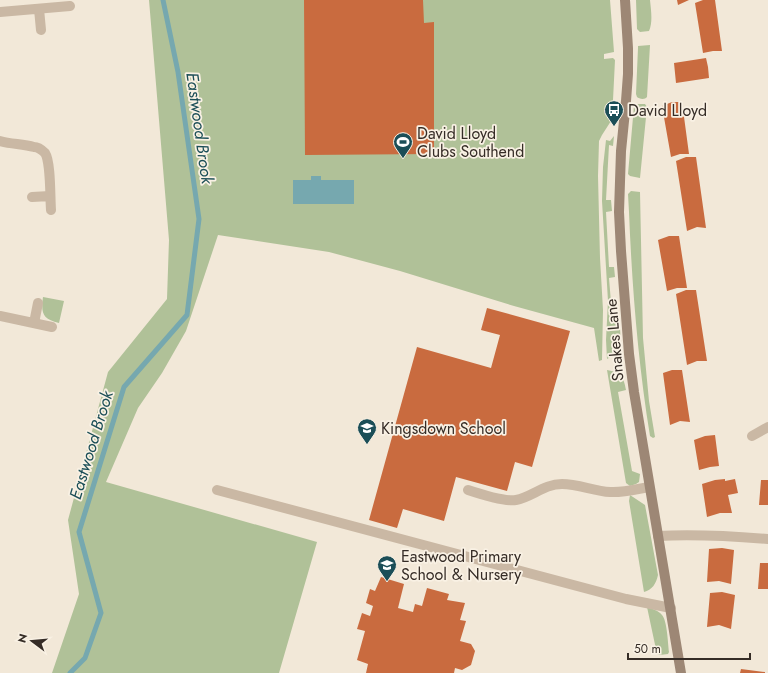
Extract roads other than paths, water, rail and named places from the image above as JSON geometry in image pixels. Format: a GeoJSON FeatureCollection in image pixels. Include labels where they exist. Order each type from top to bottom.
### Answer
{"type":"FeatureCollection","features":[{"type":"Feature","properties":{"kind":"street","name":"Snakes Lane"},"geometry":{"type":"LineString","coordinates":[[624,0],[628,67],[621,152],[619,212],[620,243],[630,362],[649,487],[681,673]]}},
{"type":"Feature","properties":{"kind":"street"},"geometry":{"type":"LineString","coordinates":[[0,12],[70,6]]}},
{"type":"Feature","properties":{"kind":"street"},"geometry":{"type":"LineString","coordinates":[[39,8],[41,30]]}},
{"type":"Feature","properties":{"kind":"street"},"geometry":{"type":"LineString","coordinates":[[0,141],[10,144],[35,146],[44,152],[47,158],[48,166],[51,210]]}},
{"type":"Feature","properties":{"kind":"street"},"geometry":{"type":"LineString","coordinates":[[32,197],[50,196]]}},
{"type":"Feature","properties":{"kind":"street"},"geometry":{"type":"LineString","coordinates":[[34,323],[38,303]]}},
{"type":"Feature","properties":{"kind":"street"},"geometry":{"type":"LineString","coordinates":[[0,316],[52,327]]}},
{"type":"Feature","properties":{"kind":"street"},"geometry":{"type":"LineString","coordinates":[[752,436],[768,427]]}},
{"type":"Feature","properties":{"kind":"street"},"geometry":{"type":"LineString","coordinates":[[468,490],[510,501],[520,499],[556,484],[611,492],[649,487]]}},
{"type":"Feature","properties":{"kind":"street"},"geometry":{"type":"LineString","coordinates":[[217,490],[626,599],[670,608]]}},
{"type":"Feature","properties":{"kind":"street"},"geometry":{"type":"LineString","coordinates":[[658,536],[716,535],[768,539]]}},
{"type":"Feature","properties":{"kind":"water"},"geometry":{"type":"Polygon","coordinates":[[[311,176],[321,176],[321,180],[354,180],[354,204],[293,204],[293,180],[311,180],[311,176]]]}},
{"type":"Feature","properties":{"kind":"waterway","name":"Eastwood Brook"},"geometry":{"type":"LineString","coordinates":[[70,673],[85,658],[101,613],[79,532],[124,387],[187,315],[199,219],[178,72],[163,0]]}},
{"type":"Feature","properties":{"kind":"place","name":"David Lloyd"},"geometry":{"type":"Point","coordinates":[614,127]}},
{"type":"Feature","properties":{"kind":"place","name":"David Lloyd Clubs Southend"},"geometry":{"type":"Point","coordinates":[403,159]}},
{"type":"Feature","properties":{"kind":"place","name":"Kingsdown School"},"geometry":{"type":"Point","coordinates":[367,445]}},
{"type":"Feature","properties":{"kind":"place","name":"Eastwood Primary School & Nursery"},"geometry":{"type":"Point","coordinates":[387,582]}}]}
